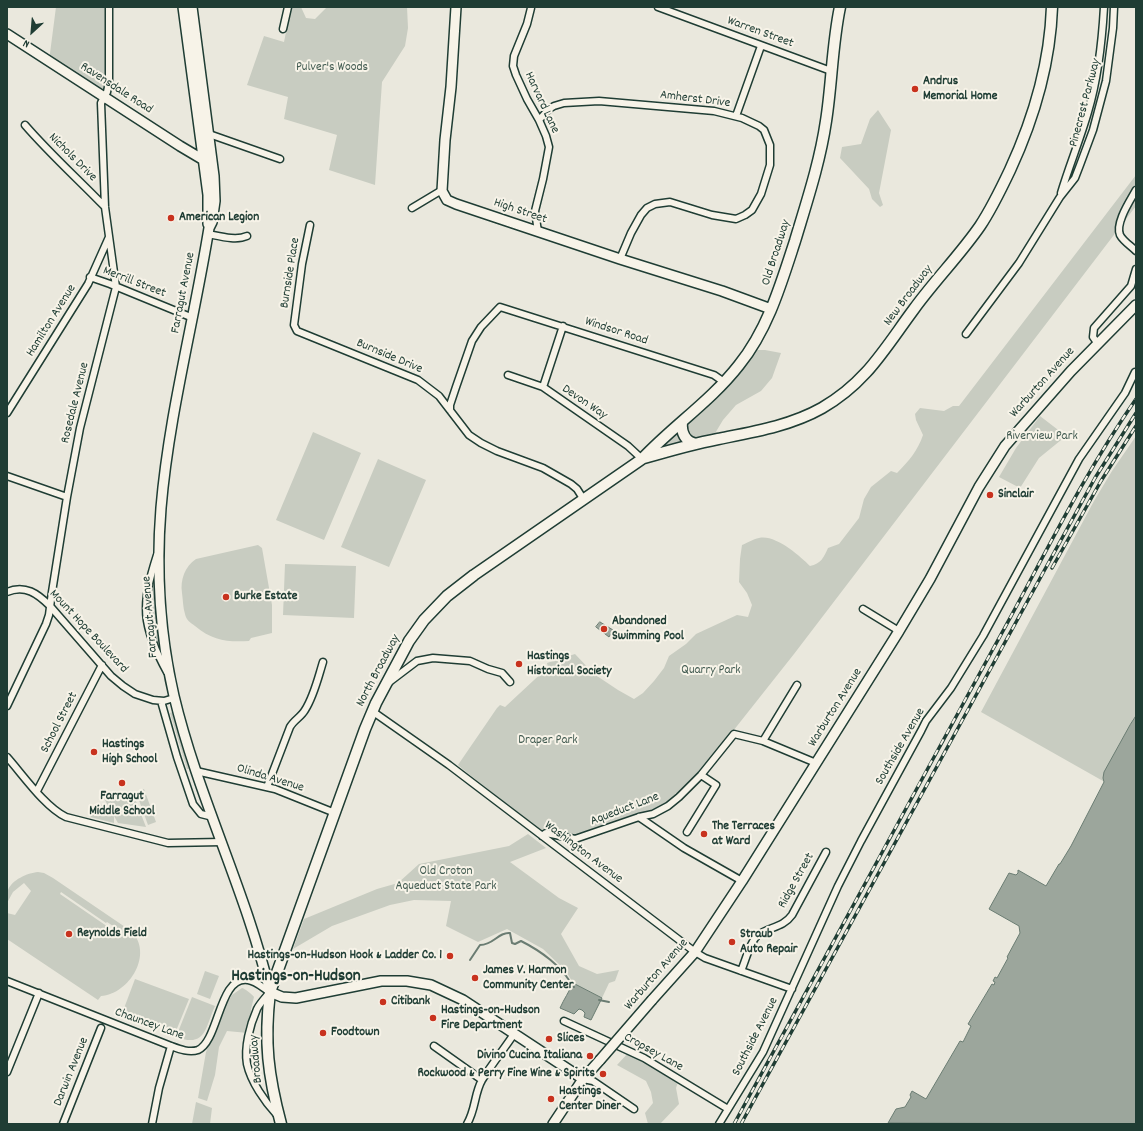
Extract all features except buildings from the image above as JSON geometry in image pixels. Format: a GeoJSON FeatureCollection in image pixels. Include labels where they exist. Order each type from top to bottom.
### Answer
{"type":"FeatureCollection","features":[{"type":"Feature","properties":{"kind":"main road","name":"Old Broadway"},"geometry":{"type":"LineString","coordinates":[[642,459],[656,444],[710,397],[724,382],[740,364],[763,328],[784,273],[815,175],[824,130],[840,7]]}},
{"type":"Feature","properties":{"kind":"main road","name":"New Broadway"},"geometry":{"type":"LineString","coordinates":[[642,459],[696,444],[768,429],[806,417],[843,394],[860,380],[874,365],[916,305],[972,237],[990,209],[1004,183],[1025,135],[1040,89],[1048,52],[1052,7]]}},
{"type":"Feature","properties":{"kind":"main road"},"geometry":{"type":"LineString","coordinates":[[682,422],[682,430],[685,437],[692,443],[696,444]]}},
{"type":"Feature","properties":{"kind":"main road","name":"North Broadway"},"geometry":{"type":"LineString","coordinates":[[270,992],[372,711],[413,635],[424,620],[441,602],[474,576],[642,459]]}},
{"type":"Feature","properties":{"kind":"main road","name":"Broadway"},"geometry":{"type":"LineString","coordinates":[[270,992],[267,1026],[268,1057],[271,1084],[280,1121]]}},
{"type":"Feature","properties":{"kind":"street","name":"Rosedale Avenue"},"geometry":{"type":"LineString","coordinates":[[7,706],[46,624],[80,428],[116,287],[105,207],[101,103],[105,97],[109,82],[109,7]]}},
{"type":"Feature","properties":{"kind":"street","name":"Farragut Avenue"},"geometry":{"type":"LineString","coordinates":[[183,7],[189,18],[196,72],[200,135],[208,195],[208,231],[200,285],[168,454],[162,503],[160,601],[164,640],[174,698],[196,771],[256,941],[270,992]]}},
{"type":"Feature","properties":{"kind":"street","name":"Farragut Avenue"},"geometry":{"type":"LineString","coordinates":[[189,18],[192,7]]}},
{"type":"Feature","properties":{"kind":"street"},"geometry":{"type":"LineString","coordinates":[[283,30],[288,7]]}},
{"type":"Feature","properties":{"kind":"street"},"geometry":{"type":"LineString","coordinates":[[412,208],[442,190],[456,7]]}},
{"type":"Feature","properties":{"kind":"street","name":"Warren Street"},"geometry":{"type":"LineString","coordinates":[[658,7],[832,71]]}},
{"type":"Feature","properties":{"kind":"street","name":"Pinecrest Parkway"},"geometry":{"type":"LineString","coordinates":[[1060,197],[1068,169],[1088,113],[1095,84],[1102,40],[1104,7]]}},
{"type":"Feature","properties":{"kind":"street","name":"Pinecrest Parkway"},"geometry":{"type":"LineString","coordinates":[[966,334],[1019,263],[1060,197],[1075,178],[1093,130],[1105,85],[1112,42],[1114,7]]}},
{"type":"Feature","properties":{"kind":"street","name":"Harvard Lane"},"geometry":{"type":"LineString","coordinates":[[531,8],[528,24],[514,56],[513,66],[546,136],[548,147],[543,179],[535,211],[538,232]]}},
{"type":"Feature","properties":{"kind":"street","name":"Ravensdale Road"},"geometry":{"type":"LineString","coordinates":[[7,34],[203,161],[212,165]]}},
{"type":"Feature","properties":{"kind":"street"},"geometry":{"type":"LineString","coordinates":[[736,116],[761,46]]}},
{"type":"Feature","properties":{"kind":"street","name":"Farragut Avenue"},"geometry":{"type":"LineString","coordinates":[[196,72],[209,134],[216,201],[212,222],[208,231]]}},
{"type":"Feature","properties":{"kind":"street"},"geometry":{"type":"LineString","coordinates":[[1095,84],[1105,85]]}},
{"type":"Feature","properties":{"kind":"street","name":"Amherst Drive"},"geometry":{"type":"LineString","coordinates":[[539,120],[549,109],[554,106],[599,101],[714,111],[742,118],[764,130],[770,145],[770,166],[761,194],[752,210],[736,219],[712,215],[670,202],[655,204],[647,208],[641,216],[631,233],[620,259]]}},
{"type":"Feature","properties":{"kind":"street","name":"Nichols Drive"},"geometry":{"type":"LineString","coordinates":[[25,125],[105,207]]}},
{"type":"Feature","properties":{"kind":"street"},"geometry":{"type":"LineString","coordinates":[[209,134],[280,159]]}},
{"type":"Feature","properties":{"kind":"street"},"geometry":{"type":"LineString","coordinates":[[180,146],[192,144],[200,135]]}},
{"type":"Feature","properties":{"kind":"street","name":"High Street"},"geometry":{"type":"LineString","coordinates":[[442,190],[444,197],[456,204],[620,259],[722,291],[771,309]]}},
{"type":"Feature","properties":{"kind":"street"},"geometry":{"type":"LineString","coordinates":[[1136,190],[1119,226],[1120,234],[1123,239],[1136,251]]}},
{"type":"Feature","properties":{"kind":"street","name":"Burnside Place"},"geometry":{"type":"LineString","coordinates":[[294,325],[302,264],[310,226]]}},
{"type":"Feature","properties":{"kind":"street"},"geometry":{"type":"LineString","coordinates":[[208,231],[224,237],[248,236]]}},
{"type":"Feature","properties":{"kind":"street","name":"Hamilton Avenue"},"geometry":{"type":"LineString","coordinates":[[7,413],[88,284],[109,237]]}},
{"type":"Feature","properties":{"kind":"street"},"geometry":{"type":"LineString","coordinates":[[1098,344],[1093,337],[1094,328],[1131,286],[1136,269]]}},
{"type":"Feature","properties":{"kind":"street","name":"Merrill Street"},"geometry":{"type":"LineString","coordinates":[[90,277],[193,318]]}},
{"type":"Feature","properties":{"kind":"street","name":"Warburton Avenue"},"geometry":{"type":"LineString","coordinates":[[554,1124],[583,1079],[695,952],[742,881],[900,631],[930,580],[980,487],[1005,446],[1066,376],[1136,305]]}},
{"type":"Feature","properties":{"kind":"street","name":"Windsor Road"},"geometry":{"type":"LineString","coordinates":[[450,410],[450,405],[472,341],[481,327],[500,307],[714,375],[724,382]]}},
{"type":"Feature","properties":{"kind":"street","name":"Burnside Drive"},"geometry":{"type":"LineString","coordinates":[[294,325],[297,331],[418,380],[439,396],[469,435],[480,443],[496,451],[544,468],[571,484],[577,489],[584,500]]}},
{"type":"Feature","properties":{"kind":"street"},"geometry":{"type":"LineString","coordinates":[[544,387],[563,326]]}},
{"type":"Feature","properties":{"kind":"street","name":"Southside Avenue"},"geometry":{"type":"LineString","coordinates":[[719,1124],[763,1052],[838,886],[921,731],[951,688],[983,636],[1079,459],[1125,392],[1135,372]]}},
{"type":"Feature","properties":{"kind":"street","name":"Devon Way"},"geometry":{"type":"LineString","coordinates":[[508,376],[544,387],[635,451],[642,459]]}},
{"type":"Feature","properties":{"kind":"street"},"geometry":{"type":"LineString","coordinates":[[7,476],[67,497]]}},
{"type":"Feature","properties":{"kind":"street"},"geometry":{"type":"LineString","coordinates":[[160,546],[151,573],[147,595],[146,616],[151,638],[170,679]]}},
{"type":"Feature","properties":{"kind":"street","name":"Mount Hope Boulevard"},"geometry":{"type":"LineString","coordinates":[[7,592],[16,589],[30,591],[40,596],[102,665],[128,690],[141,696],[162,701],[174,698]]}},
{"type":"Feature","properties":{"kind":"street"},"geometry":{"type":"LineString","coordinates":[[863,609],[900,631]]}},
{"type":"Feature","properties":{"kind":"street"},"geometry":{"type":"LineString","coordinates":[[384,687],[417,661],[432,658],[470,661],[502,673],[510,682]]}},
{"type":"Feature","properties":{"kind":"street"},"geometry":{"type":"LineString","coordinates":[[267,787],[293,721],[303,713],[310,702],[323,662]]}},
{"type":"Feature","properties":{"kind":"street","name":"School Street"},"geometry":{"type":"LineString","coordinates":[[37,791],[102,665]]}},
{"type":"Feature","properties":{"kind":"street"},"geometry":{"type":"LineString","coordinates":[[797,685],[763,740],[816,763]]}},
{"type":"Feature","properties":{"kind":"street"},"geometry":{"type":"LineString","coordinates":[[162,701],[177,757],[193,804],[201,814],[212,817]]}},
{"type":"Feature","properties":{"kind":"street","name":"Washington Avenue"},"geometry":{"type":"LineString","coordinates":[[372,711],[449,765],[695,952],[705,958],[792,989]]}},
{"type":"Feature","properties":{"kind":"street","name":"Aqueduct Lane"},"geometry":{"type":"LineString","coordinates":[[542,836],[546,834],[576,839],[639,817],[653,814],[668,806],[701,775],[734,734],[763,740]]}},
{"type":"Feature","properties":{"kind":"street"},"geometry":{"type":"LineString","coordinates":[[7,757],[54,810],[71,819],[168,843],[222,842]]}},
{"type":"Feature","properties":{"kind":"street","name":"Olinda Avenue"},"geometry":{"type":"LineString","coordinates":[[196,771],[267,787],[335,813]]}},
{"type":"Feature","properties":{"kind":"street"},"geometry":{"type":"LineString","coordinates":[[687,832],[716,785],[701,775]]}},
{"type":"Feature","properties":{"kind":"street"},"geometry":{"type":"LineString","coordinates":[[639,817],[684,848],[742,881]]}},
{"type":"Feature","properties":{"kind":"street","name":"Ridge Street"},"geometry":{"type":"LineString","coordinates":[[741,971],[752,944],[757,936],[789,920],[826,852]]}},
{"type":"Feature","properties":{"kind":"street","name":"Chauncey Lane"},"geometry":{"type":"LineString","coordinates":[[7,981],[171,1046],[191,1051],[205,1045],[229,990],[236,983],[249,980],[270,992]]}},
{"type":"Feature","properties":{"kind":"street"},"geometry":{"type":"LineString","coordinates":[[280,1121],[270,1108],[257,1086],[247,1063],[248,1044],[252,1022],[258,1008],[270,992],[282,997],[296,998],[381,981],[419,983],[444,990],[463,1000],[583,1079],[593,1081],[634,1108]]}},
{"type":"Feature","properties":{"kind":"street"},"geometry":{"type":"LineString","coordinates":[[7,1072],[39,993]]}},
{"type":"Feature","properties":{"kind":"street","name":"Cropsey Lane"},"geometry":{"type":"LineString","coordinates":[[564,1021],[639,1056],[728,1109]]}},
{"type":"Feature","properties":{"kind":"street","name":"Darwin Avenue"},"geometry":{"type":"LineString","coordinates":[[64,1124],[101,1028]]}},
{"type":"Feature","properties":{"kind":"street"},"geometry":{"type":"LineString","coordinates":[[467,1124],[474,1112],[482,1080],[514,1034]]}},
{"type":"Feature","properties":{"kind":"street"},"geometry":{"type":"LineString","coordinates":[[152,1124],[159,1088],[171,1046]]}},
{"type":"Feature","properties":{"kind":"street"},"geometry":{"type":"LineString","coordinates":[[434,1046],[482,1080]]}},
{"type":"Feature","properties":{"kind":"green space"},"geometry":{"type":"Polygon","coordinates":[[[56,7],[106,7],[107,92],[105,97],[49,61],[56,7]]]}},
{"type":"Feature","properties":{"kind":"green space","name":"Pulver's Woods"},"geometry":{"type":"Polygon","coordinates":[[[291,7],[301,7],[306,18],[315,19],[327,7],[407,7],[408,28],[405,46],[382,82],[375,185],[329,170],[337,135],[284,119],[288,97],[247,85],[264,36],[284,42],[291,7]]]}},
{"type":"Feature","properties":{"kind":"green space"},"geometry":{"type":"Polygon","coordinates":[[[878,110],[891,130],[879,193],[883,205],[880,207],[872,199],[869,189],[840,158],[842,147],[861,144],[870,119],[878,110]]]}},
{"type":"Feature","properties":{"kind":"green space"},"geometry":{"type":"Polygon","coordinates":[[[1136,175],[1136,206],[794,654],[699,774],[667,803],[655,809],[577,837],[555,832],[541,831],[458,765],[497,708],[500,705],[505,707],[548,667],[547,663],[575,654],[594,674],[634,699],[643,693],[654,681],[664,668],[669,656],[686,644],[696,634],[737,615],[748,617],[752,605],[747,593],[739,582],[742,545],[757,539],[772,539],[780,542],[810,566],[817,564],[828,548],[839,544],[859,518],[864,499],[871,487],[891,471],[897,473],[916,450],[923,435],[916,420],[915,414],[920,408],[944,411],[953,406],[959,406],[1136,175]]]}},
{"type":"Feature","properties":{"kind":"green space"},"geometry":{"type":"Polygon","coordinates":[[[752,350],[765,350],[781,353],[772,378],[761,391],[736,405],[723,420],[714,435],[664,446],[667,438],[752,350]]]}},
{"type":"Feature","properties":{"kind":"green space","name":"Riverview Park"},"geometry":{"type":"Polygon","coordinates":[[[1040,416],[1066,436],[1039,458],[1020,488],[999,477],[1016,448],[1040,416]]]}},
{"type":"Feature","properties":{"kind":"green space"},"geometry":{"type":"Polygon","coordinates":[[[313,432],[361,453],[324,540],[276,520],[313,432]]]}},
{"type":"Feature","properties":{"kind":"green space"},"geometry":{"type":"Polygon","coordinates":[[[1136,436],[1136,716],[1119,746],[1103,781],[981,712],[1094,501],[1136,436]]]}},
{"type":"Feature","properties":{"kind":"green space"},"geometry":{"type":"Polygon","coordinates":[[[378,459],[426,480],[389,567],[341,547],[378,459]]]}},
{"type":"Feature","properties":{"kind":"green space","name":"Burke Estate"},"geometry":{"type":"Polygon","coordinates":[[[258,545],[262,548],[272,605],[272,633],[251,638],[249,641],[220,640],[208,635],[190,622],[186,618],[184,612],[182,583],[186,569],[196,559],[258,545]]]}},
{"type":"Feature","properties":{"kind":"green space","name":"Burke Estate"},"geometry":{"type":"Polygon","coordinates":[[[285,564],[356,566],[354,618],[283,615],[285,564]]]}},
{"type":"Feature","properties":{"kind":"green space"},"geometry":{"type":"Polygon","coordinates":[[[153,577],[159,650],[152,633],[149,615],[153,577]]]}},
{"type":"Feature","properties":{"kind":"green space"},"geometry":{"type":"Polygon","coordinates":[[[172,712],[189,769],[187,769],[170,713],[172,712]]]}},
{"type":"Feature","properties":{"kind":"green space"},"geometry":{"type":"Polygon","coordinates":[[[144,789],[156,822],[148,825],[136,792],[144,789]]]}},
{"type":"Feature","properties":{"kind":"green space"},"geometry":{"type":"Polygon","coordinates":[[[132,791],[146,827],[118,823],[114,816],[114,823],[90,817],[100,804],[109,808],[103,796],[132,791]]]}},
{"type":"Feature","properties":{"kind":"green space","name":"Old Croton Aqueduct State Park"},"geometry":{"type":"Polygon","coordinates":[[[528,834],[546,848],[510,862],[559,898],[578,908],[561,934],[579,966],[597,974],[619,970],[615,981],[609,983],[602,998],[573,983],[566,971],[543,949],[507,929],[478,942],[446,926],[451,901],[414,900],[390,905],[332,926],[293,949],[304,919],[377,889],[398,883],[419,864],[509,846],[528,834]]]}},
{"type":"Feature","properties":{"kind":"green space"},"geometry":{"type":"Polygon","coordinates":[[[44,873],[53,878],[131,931],[138,940],[140,950],[136,971],[121,988],[112,994],[101,996],[98,1000],[7,939],[7,913],[15,915],[31,891],[24,883],[13,892],[7,903],[8,890],[16,880],[25,875],[44,873]],[[61,892],[60,894],[111,929],[113,926],[107,922],[106,923],[61,892]]]}},
{"type":"Feature","properties":{"kind":"green space"},"geometry":{"type":"Polygon","coordinates":[[[205,971],[219,976],[210,999],[197,994],[205,971]]]}},
{"type":"Feature","properties":{"kind":"green space"},"geometry":{"type":"Polygon","coordinates":[[[135,979],[189,999],[176,1031],[123,1011],[135,979]]]}},
{"type":"Feature","properties":{"kind":"green space"},"geometry":{"type":"Polygon","coordinates":[[[242,988],[254,997],[248,1033],[227,1031],[219,1047],[215,1075],[207,1101],[198,1098],[206,1052],[225,1006],[232,995],[242,988]]]}},
{"type":"Feature","properties":{"kind":"green space"},"geometry":{"type":"Polygon","coordinates":[[[192,997],[215,1006],[203,1034],[199,1038],[186,1040],[176,1037],[192,997]]]}},
{"type":"Feature","properties":{"kind":"green space"},"geometry":{"type":"Polygon","coordinates":[[[629,1052],[678,1082],[676,1088],[679,1104],[660,1124],[648,1124],[645,1113],[653,1103],[651,1092],[646,1081],[617,1065],[629,1052]]]}},
{"type":"Feature","properties":{"kind":"green space"},"geometry":{"type":"Polygon","coordinates":[[[196,1102],[212,1108],[210,1124],[192,1124],[196,1102]]]}},
{"type":"Feature","properties":{"kind":"shaded area","name":"Abandoned Swimming Pool"},"geometry":{"type":"Polygon","coordinates":[[[600,622],[613,630],[609,637],[596,627],[600,622]]]}},
{"type":"Feature","properties":{"kind":"shaded area"},"geometry":{"type":"Polygon","coordinates":[[[1136,716],[1136,1124],[888,1123],[896,1109],[905,1107],[911,1097],[910,1095],[912,1091],[926,1099],[960,1041],[963,1042],[971,1026],[968,1024],[992,984],[994,985],[995,982],[993,981],[995,977],[997,978],[1008,958],[1007,957],[1020,933],[1019,926],[989,909],[1009,873],[1016,875],[1018,870],[1046,886],[1071,846],[1104,782],[1104,772],[1136,716]]]}},
{"type":"Feature","properties":{"kind":"shaded area"},"geometry":{"type":"Polygon","coordinates":[[[573,983],[602,998],[591,1020],[584,1017],[585,1013],[582,1010],[579,1009],[574,1014],[560,1008],[573,983]]]}},
{"type":"Feature","properties":{"kind":"waterway"},"geometry":{"type":"LineString","coordinates":[[470,960],[480,945],[489,943],[502,934],[510,933],[512,943],[515,944],[521,941],[543,954],[563,972],[574,987]]}},
{"type":"Feature","properties":{"kind":"waterway"},"geometry":{"type":"LineString","coordinates":[[599,1000],[609,1002]]}},
{"type":"Feature","properties":{"kind":"railway"},"geometry":{"type":"LineString","coordinates":[[734,1124],[1079,491],[1116,429],[1136,399]]}},
{"type":"Feature","properties":{"kind":"railway"},"geometry":{"type":"LineString","coordinates":[[741,1124],[1095,478],[1136,413]]}},
{"type":"Feature","properties":{"kind":"railway"},"geometry":{"type":"LineString","coordinates":[[1052,568],[1101,481],[1136,426]]}},
{"type":"Feature","properties":{"kind":"place","name":"Andrus Memorial Home"},"geometry":{"type":"Point","coordinates":[915,89]}},
{"type":"Feature","properties":{"kind":"place","name":"American Legion"},"geometry":{"type":"Point","coordinates":[171,218]}},
{"type":"Feature","properties":{"kind":"place","name":"Sinclair"},"geometry":{"type":"Point","coordinates":[990,495]}},
{"type":"Feature","properties":{"kind":"place","name":"Burke Estate"},"geometry":{"type":"Point","coordinates":[226,597]}},
{"type":"Feature","properties":{"kind":"place","name":"Abandoned Swimming Pool"},"geometry":{"type":"Point","coordinates":[604,629]}},
{"type":"Feature","properties":{"kind":"place","name":"Hastings Historical Society"},"geometry":{"type":"Point","coordinates":[519,664]}},
{"type":"Feature","properties":{"kind":"place","name":"Hastings High School"},"geometry":{"type":"Point","coordinates":[94,752]}},
{"type":"Feature","properties":{"kind":"place","name":"Farragut Middle School"},"geometry":{"type":"Point","coordinates":[122,783]}},
{"type":"Feature","properties":{"kind":"place","name":"The Terraces at Ward"},"geometry":{"type":"Point","coordinates":[704,834]}},
{"type":"Feature","properties":{"kind":"place","name":"Reynolds Field"},"geometry":{"type":"Point","coordinates":[69,934]}},
{"type":"Feature","properties":{"kind":"place","name":"Straub Auto Repair"},"geometry":{"type":"Point","coordinates":[732,942]}},
{"type":"Feature","properties":{"kind":"place","name":"Hastings-on-Hudson Hook & Ladder Co. 1"},"geometry":{"type":"Point","coordinates":[450,956]}},
{"type":"Feature","properties":{"kind":"place","name":"James V. Harmon Community Center"},"geometry":{"type":"Point","coordinates":[475,978]}},
{"type":"Feature","properties":{"kind":"place","name":"Citibank"},"geometry":{"type":"Point","coordinates":[383,1002]}},
{"type":"Feature","properties":{"kind":"place","name":"Hastings-on-Hudson Fire Department"},"geometry":{"type":"Point","coordinates":[433,1018]}},
{"type":"Feature","properties":{"kind":"place","name":"Foodtown"},"geometry":{"type":"Point","coordinates":[323,1033]}},
{"type":"Feature","properties":{"kind":"place","name":"Slices"},"geometry":{"type":"Point","coordinates":[549,1039]}},
{"type":"Feature","properties":{"kind":"place","name":"Divino Cucina Italiana"},"geometry":{"type":"Point","coordinates":[590,1056]}},
{"type":"Feature","properties":{"kind":"place","name":"Rockwood & Perry Fine Wine & Spirits"},"geometry":{"type":"Point","coordinates":[603,1074]}},
{"type":"Feature","properties":{"kind":"place","name":"Hastings Center Diner"},"geometry":{"type":"Point","coordinates":[551,1099]}},
{"type":"Feature","properties":{"kind":"district","name":"Hastings-on-Hudson"},"geometry":{"type":"Point","coordinates":[296,978]}},
{"type":"Feature","properties":{"kind":"park label","name":"Quarry Park"},"geometry":{"type":"Point","coordinates":[711,671]}},
{"type":"Feature","properties":{"kind":"park label","name":"Draper Park"},"geometry":{"type":"Point","coordinates":[548,741]}}]}
